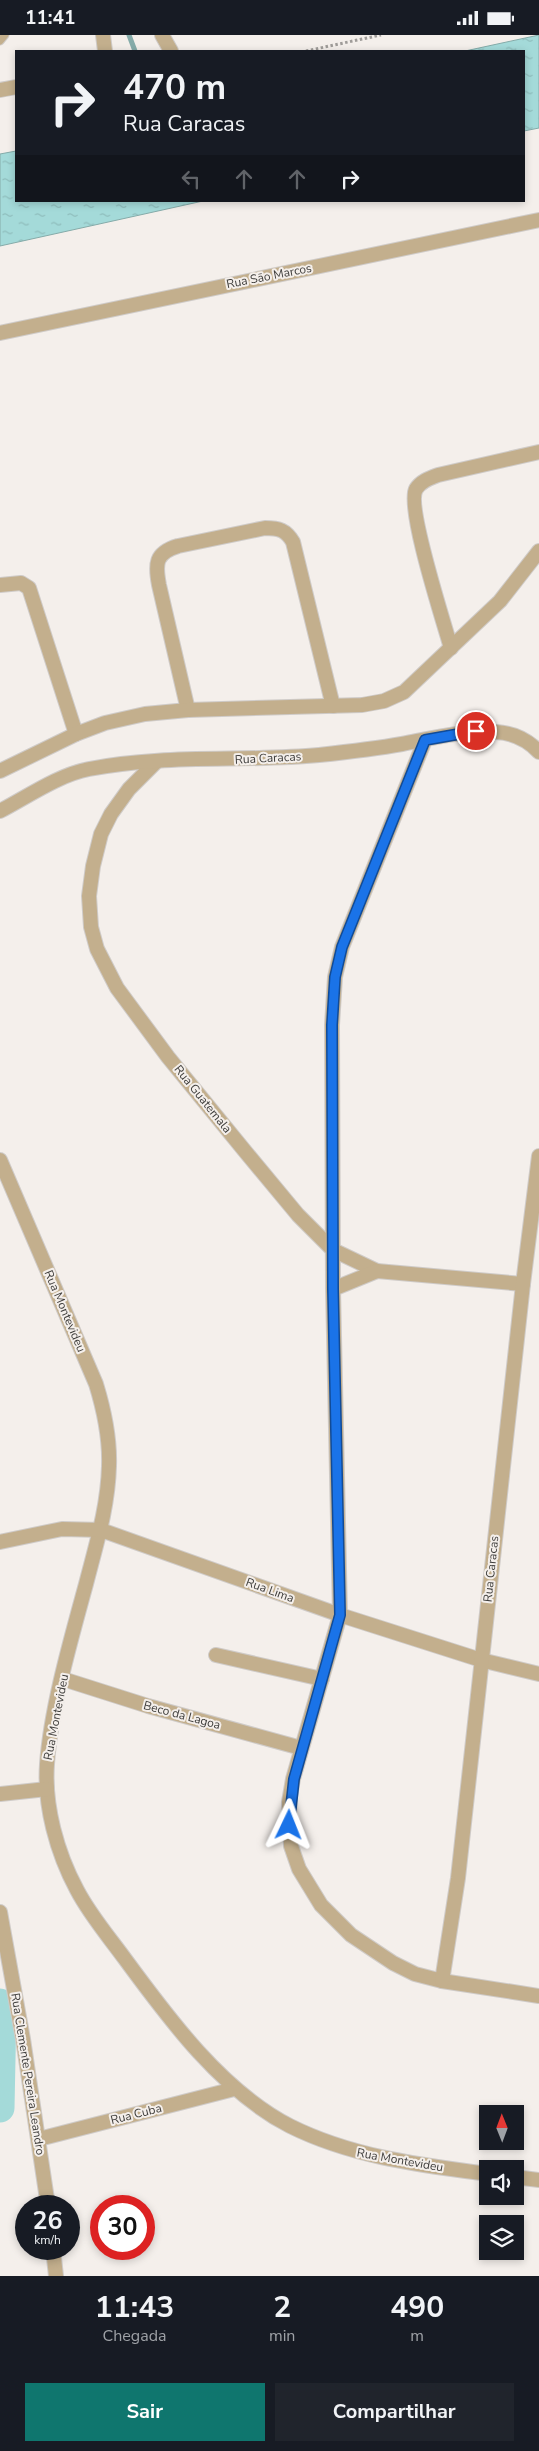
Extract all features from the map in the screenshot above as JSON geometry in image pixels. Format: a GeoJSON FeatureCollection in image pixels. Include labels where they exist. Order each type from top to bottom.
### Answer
{"type":"FeatureCollection","features":[{"type":"Feature","properties":{"kind":"street"},"geometry":{"type":"LineString","coordinates":[[162,35],[170,50]]}},
{"type":"Feature","properties":{"kind":"street"},"geometry":{"type":"LineString","coordinates":[[0,90],[15,87]]}},
{"type":"Feature","properties":{"kind":"street","name":"Rua Sāo Marcos"},"geometry":{"type":"LineString","coordinates":[[0,333],[539,220]]}},
{"type":"Feature","properties":{"kind":"street"},"geometry":{"type":"LineString","coordinates":[[451,648],[414,513],[415,489],[423,481],[438,475],[539,452]]}},
{"type":"Feature","properties":{"kind":"street"},"geometry":{"type":"LineString","coordinates":[[188,710],[156,571],[159,557],[167,549],[178,545],[265,528],[278,528],[287,533],[293,542],[333,706]]}},
{"type":"Feature","properties":{"kind":"street"},"geometry":{"type":"LineString","coordinates":[[0,771],[76,734],[126,717],[188,710],[288,709],[362,705],[384,701],[404,692],[500,601],[539,551]]}},
{"type":"Feature","properties":{"kind":"street"},"geometry":{"type":"LineString","coordinates":[[0,585],[21,583],[29,588],[76,734]]}},
{"type":"Feature","properties":{"kind":"street","name":"Rua Caracas"},"geometry":{"type":"LineString","coordinates":[[0,811],[88,769],[157,761],[258,759],[371,750],[476,731],[512,734],[527,741],[539,752]]}},
{"type":"Feature","properties":{"kind":"street"},"geometry":{"type":"LineString","coordinates":[[425,740],[342,947],[335,977],[332,1025],[333,1289],[340,1615],[301,1748],[290,1802],[289,1825],[291,1845],[299,1869],[310,1889],[321,1905],[352,1935],[393,1963],[415,1974],[442,1981],[539,1997]]}},
{"type":"Feature","properties":{"kind":"street","name":"Rua Guatemala"},"geometry":{"type":"LineString","coordinates":[[157,761],[128,789],[101,834],[93,866],[89,896],[91,927],[97,949],[117,988],[168,1057],[298,1215],[333,1249],[377,1271],[522,1284]]}},
{"type":"Feature","properties":{"kind":"street","name":"Rua Caracas"},"geometry":{"type":"LineString","coordinates":[[442,1981],[458,1877],[522,1284],[539,1156]]}},
{"type":"Feature","properties":{"kind":"street","name":"Rua Montevideu"},"geometry":{"type":"LineString","coordinates":[[0,1160],[75,1333],[96,1384],[103,1407],[109,1466],[107,1497],[101,1530],[63,1679],[50,1739],[47,1789],[50,1813],[57,1840],[76,1890],[91,1914],[162,2009],[234,2089],[289,2125],[353,2152],[410,2163],[479,2172]]}},
{"type":"Feature","properties":{"kind":"street"},"geometry":{"type":"LineString","coordinates":[[333,1289],[377,1271]]}},
{"type":"Feature","properties":{"kind":"street","name":"Rua Lima"},"geometry":{"type":"LineString","coordinates":[[0,1542],[62,1529],[101,1530],[340,1615],[481,1660],[539,1674]]}},
{"type":"Feature","properties":{"kind":"street"},"geometry":{"type":"LineString","coordinates":[[216,1655],[322,1679]]}},
{"type":"Feature","properties":{"kind":"street","name":"Beco da Lagoa"},"geometry":{"type":"LineString","coordinates":[[63,1679],[148,1706],[301,1748]]}},
{"type":"Feature","properties":{"kind":"street"},"geometry":{"type":"LineString","coordinates":[[0,1794],[47,1789]]}},
{"type":"Feature","properties":{"kind":"street","name":"Rua Clemente Pereira Leandro"},"geometry":{"type":"LineString","coordinates":[[0,1912],[39,2139],[47,2195]]}},
{"type":"Feature","properties":{"kind":"street","name":"Rua Cuba"},"geometry":{"type":"LineString","coordinates":[[39,2139],[234,2089]]}},
{"type":"Feature","properties":{"kind":"street"},"geometry":{"type":"LineString","coordinates":[[524,2178],[539,2180]]}},
{"type":"Feature","properties":{"kind":"street"},"geometry":{"type":"LineString","coordinates":[[54,2260],[56,2276]]}},
{"type":"Feature","properties":{"kind":"lane"},"geometry":{"type":"LineString","coordinates":[[0,41],[5,35]]}},
{"type":"Feature","properties":{"kind":"path"},"geometry":{"type":"LineString","coordinates":[[311,50],[382,35]]}},
{"type":"Feature","properties":{"kind":"water"},"geometry":{"type":"Polygon","coordinates":[[[539,35],[539,128],[525,131],[525,50],[470,50],[539,35]]]}},
{"type":"Feature","properties":{"kind":"water"},"geometry":{"type":"Polygon","coordinates":[[[15,151],[15,202],[198,202],[0,246],[0,154],[15,151]]]}},
{"type":"Feature","properties":{"kind":"waterway"},"geometry":{"type":"LineString","coordinates":[[129,35],[135,50]]}},
{"type":"Feature","properties":{"kind":"waterway"},"geometry":{"type":"LineString","coordinates":[[0,2003],[2,2010],[0,2108]]}},
{"type":"Feature","properties":{"kind":"route"},"geometry":{"type":"LineString","coordinates":[[289,1825],[290,1802],[301,1748],[340,1615],[333,1289],[332,1025],[335,977],[342,947],[425,740],[476,731]]}}]}
